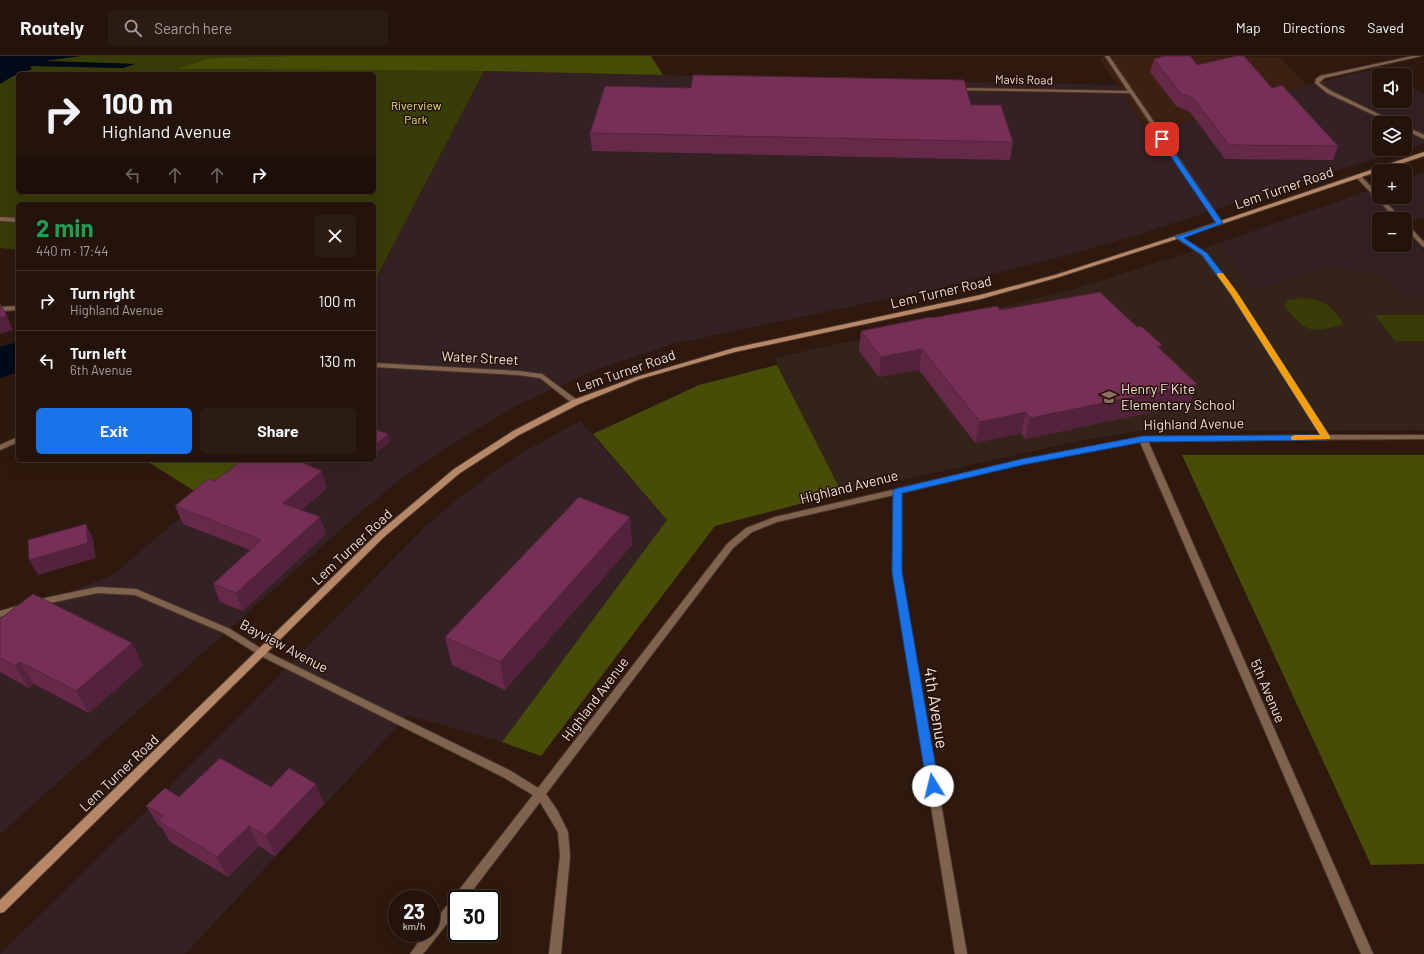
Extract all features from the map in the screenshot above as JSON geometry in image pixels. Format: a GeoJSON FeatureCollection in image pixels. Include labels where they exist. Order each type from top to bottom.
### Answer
{"type":"FeatureCollection","features":[{"type":"Feature","properties":{"kind":"main road","name":"Lem Turner Road"},"geometry":{"type":"LineString","coordinates":[[0,908],[381,535],[457,471],[516,433],[576,402],[638,378],[690,362],[734,350],[981,297],[1058,276],[1424,154]]}},
{"type":"Feature","properties":{"kind":"street"},"geometry":{"type":"LineString","coordinates":[[1107,56],[1220,223]]}},
{"type":"Feature","properties":{"kind":"street"},"geometry":{"type":"LineString","coordinates":[[1380,116],[1329,92],[1317,83],[1318,80],[1419,56]]}},
{"type":"Feature","properties":{"kind":"street","name":"Mavis Road"},"geometry":{"type":"LineString","coordinates":[[948,89],[1131,92]]}},
{"type":"Feature","properties":{"kind":"street"},"geometry":{"type":"LineString","coordinates":[[1412,131],[1424,136]]}},
{"type":"Feature","properties":{"kind":"street"},"geometry":{"type":"LineString","coordinates":[[1358,176],[1392,212]]}},
{"type":"Feature","properties":{"kind":"street"},"geometry":{"type":"LineString","coordinates":[[0,220],[16,220]]}},
{"type":"Feature","properties":{"kind":"street"},"geometry":{"type":"LineString","coordinates":[[1412,232],[1424,245]]}},
{"type":"Feature","properties":{"kind":"street"},"geometry":{"type":"LineString","coordinates":[[1178,237],[1204,254],[1233,292],[1326,438]]}},
{"type":"Feature","properties":{"kind":"street"},"geometry":{"type":"LineString","coordinates":[[0,309],[16,308]]}},
{"type":"Feature","properties":{"kind":"street","name":"Water Street"},"geometry":{"type":"LineString","coordinates":[[376,366],[518,373],[542,376],[576,402]]}},
{"type":"Feature","properties":{"kind":"street","name":"Highland Avenue"},"geometry":{"type":"LineString","coordinates":[[466,890],[730,546],[749,530],[775,520],[1022,462],[1143,439],[1424,437]]}},
{"type":"Feature","properties":{"kind":"street","name":"5th Avenue"},"geometry":{"type":"LineString","coordinates":[[1143,439],[1366,954]]}},
{"type":"Feature","properties":{"kind":"street"},"geometry":{"type":"LineString","coordinates":[[0,448],[16,440]]}},
{"type":"Feature","properties":{"kind":"street","name":"4th Avenue"},"geometry":{"type":"LineString","coordinates":[[898,491],[897,572],[961,954]]}},
{"type":"Feature","properties":{"kind":"street","name":"Bayview Avenue"},"geometry":{"type":"LineString","coordinates":[[0,614],[48,600],[97,590],[136,592],[227,631],[262,653],[507,774],[541,794]]}},
{"type":"Feature","properties":{"kind":"street"},"geometry":{"type":"LineString","coordinates":[[541,794],[563,832],[566,856],[555,954]]}},
{"type":"Feature","properties":{"kind":"street"},"geometry":{"type":"LineString","coordinates":[[416,954],[448,913]]}},
{"type":"Feature","properties":{"kind":"shaded area"},"geometry":{"type":"Polygon","coordinates":[[[1106,56],[1280,57],[1307,85],[1149,133],[1099,58],[1106,56]]]}},
{"type":"Feature","properties":{"kind":"shaded area"},"geometry":{"type":"Polygon","coordinates":[[[1370,70],[1372,71],[1372,108],[1412,108],[1412,88],[1424,93],[1424,144],[1412,148],[1412,116],[1372,116],[1372,156],[1385,156],[1134,236],[1063,256],[939,288],[673,344],[598,369],[517,405],[441,451],[394,484],[357,515],[0,834],[0,619],[113,575],[246,462],[376,462],[376,278],[484,71],[1117,85],[1149,133],[1307,85],[1370,70]]]}},
{"type":"Feature","properties":{"kind":"shaded area"},"geometry":{"type":"Polygon","coordinates":[[[1424,172],[1424,217],[1412,220],[1412,212],[1372,212],[1372,252],[1412,252],[1412,239],[1424,251],[1424,297],[1405,297],[1384,275],[1325,268],[1254,291],[1219,243],[1372,189],[1372,204],[1412,204],[1412,176],[1424,172]]]}},
{"type":"Feature","properties":{"kind":"shaded area","name":"Henry F Kite Elementary School"},"geometry":{"type":"Polygon","coordinates":[[[1219,243],[1254,291],[1325,268],[1384,275],[1405,297],[1424,297],[1424,430],[1139,431],[1079,441],[842,493],[774,358],[990,310],[1074,289],[1219,243]]]}},
{"type":"Feature","properties":{"kind":"shaded area"},"geometry":{"type":"Polygon","coordinates":[[[580,421],[667,520],[502,742],[408,715],[185,954],[0,954],[142,815],[426,526],[462,496],[501,467],[527,450],[580,421]]]}},
{"type":"Feature","properties":{"kind":"green space","name":"Riverview Park"},"geometry":{"type":"Polygon","coordinates":[[[80,56],[296,56],[210,58],[178,69],[484,71],[376,278],[376,202],[16,202],[16,250],[0,248],[0,84],[16,75],[16,194],[376,194],[376,72],[24,72],[32,69],[30,66],[123,68],[134,64],[44,61],[80,56]]]}},
{"type":"Feature","properties":{"kind":"green space"},"geometry":{"type":"Polygon","coordinates":[[[296,56],[651,56],[663,75],[484,71],[177,69],[210,58],[296,56]]]}},
{"type":"Feature","properties":{"kind":"green space"},"geometry":{"type":"Polygon","coordinates":[[[1301,298],[1316,300],[1326,304],[1335,312],[1344,324],[1316,330],[1304,326],[1284,305],[1288,300],[1301,298]]]}},
{"type":"Feature","properties":{"kind":"green space"},"geometry":{"type":"Polygon","coordinates":[[[1375,315],[1424,315],[1424,341],[1395,341],[1375,315]]]}},
{"type":"Feature","properties":{"kind":"green space"},"geometry":{"type":"Polygon","coordinates":[[[777,365],[842,493],[715,526],[541,756],[502,742],[667,520],[593,434],[699,385],[777,365]]]}},
{"type":"Feature","properties":{"kind":"green space"},"geometry":{"type":"Polygon","coordinates":[[[1182,455],[1424,455],[1424,864],[1371,865],[1182,455]]]}},
{"type":"Feature","properties":{"kind":"green space"},"geometry":{"type":"Polygon","coordinates":[[[148,462],[246,462],[204,497],[148,462]]]}},
{"type":"Feature","properties":{"kind":"water"},"geometry":{"type":"Polygon","coordinates":[[[0,56],[80,56],[44,61],[135,64],[123,68],[30,66],[32,69],[24,72],[16,72],[16,75],[0,84],[0,56]]]}},
{"type":"Feature","properties":{"kind":"water"},"geometry":{"type":"Polygon","coordinates":[[[16,343],[16,373],[0,378],[0,347],[16,343]]]}},
{"type":"Feature","properties":{"kind":"building"},"geometry":{"type":"Polygon","coordinates":[[[1165,56],[1190,56],[1197,65],[1236,56],[1244,56],[1272,88],[1282,85],[1338,146],[1229,145],[1194,99],[1180,93],[1154,59],[1165,56]]]}},
{"type":"Feature","properties":{"kind":"building"},"geometry":{"type":"Polygon","coordinates":[[[693,75],[964,80],[971,105],[1001,105],[1013,142],[590,133],[605,86],[691,88],[693,75]]]}},
{"type":"Feature","properties":{"kind":"building"},"geometry":{"type":"Polygon","coordinates":[[[1100,292],[1137,327],[1141,326],[1162,345],[1157,346],[1197,384],[1030,418],[1026,412],[980,422],[922,349],[881,357],[861,331],[997,306],[1000,310],[1100,292]]]}},
{"type":"Feature","properties":{"kind":"building"},"geometry":{"type":"Polygon","coordinates":[[[0,304],[7,316],[0,318],[0,304]]]}},
{"type":"Feature","properties":{"kind":"building"},"geometry":{"type":"Polygon","coordinates":[[[376,430],[388,434],[376,444],[376,430]]]}},
{"type":"Feature","properties":{"kind":"building"},"geometry":{"type":"Polygon","coordinates":[[[240,462],[301,462],[322,471],[283,503],[320,517],[236,593],[213,584],[261,540],[175,506],[208,479],[214,481],[240,462]]]}},
{"type":"Feature","properties":{"kind":"building"},"geometry":{"type":"Polygon","coordinates":[[[579,497],[630,517],[500,662],[445,637],[579,497]]]}},
{"type":"Feature","properties":{"kind":"building"},"geometry":{"type":"Polygon","coordinates":[[[86,524],[88,543],[29,560],[28,540],[86,524]]]}},
{"type":"Feature","properties":{"kind":"building"},"geometry":{"type":"Polygon","coordinates":[[[33,594],[132,643],[76,691],[20,662],[15,666],[0,658],[0,619],[33,594]]]}},
{"type":"Feature","properties":{"kind":"building"},"geometry":{"type":"Polygon","coordinates":[[[220,758],[271,787],[289,768],[316,784],[266,836],[249,826],[217,857],[158,821],[164,816],[146,806],[165,788],[179,797],[220,758]]]}},
{"type":"Feature","properties":{"kind":"slow traffic"},"geometry":{"type":"LineString","coordinates":[[1220,275],[1233,292],[1326,438],[1295,438]]}},
{"type":"Feature","properties":{"kind":"place","name":"Henry F Kite Elementary School"},"geometry":{"type":"Point","coordinates":[1109,397]}},
{"type":"Feature","properties":{"kind":"route"},"geometry":{"type":"LineString","coordinates":[[933,786],[897,572],[898,491],[1022,462],[1143,439],[1326,438],[1233,292],[1204,254],[1178,237],[1220,223],[1162,139]]}}]}
